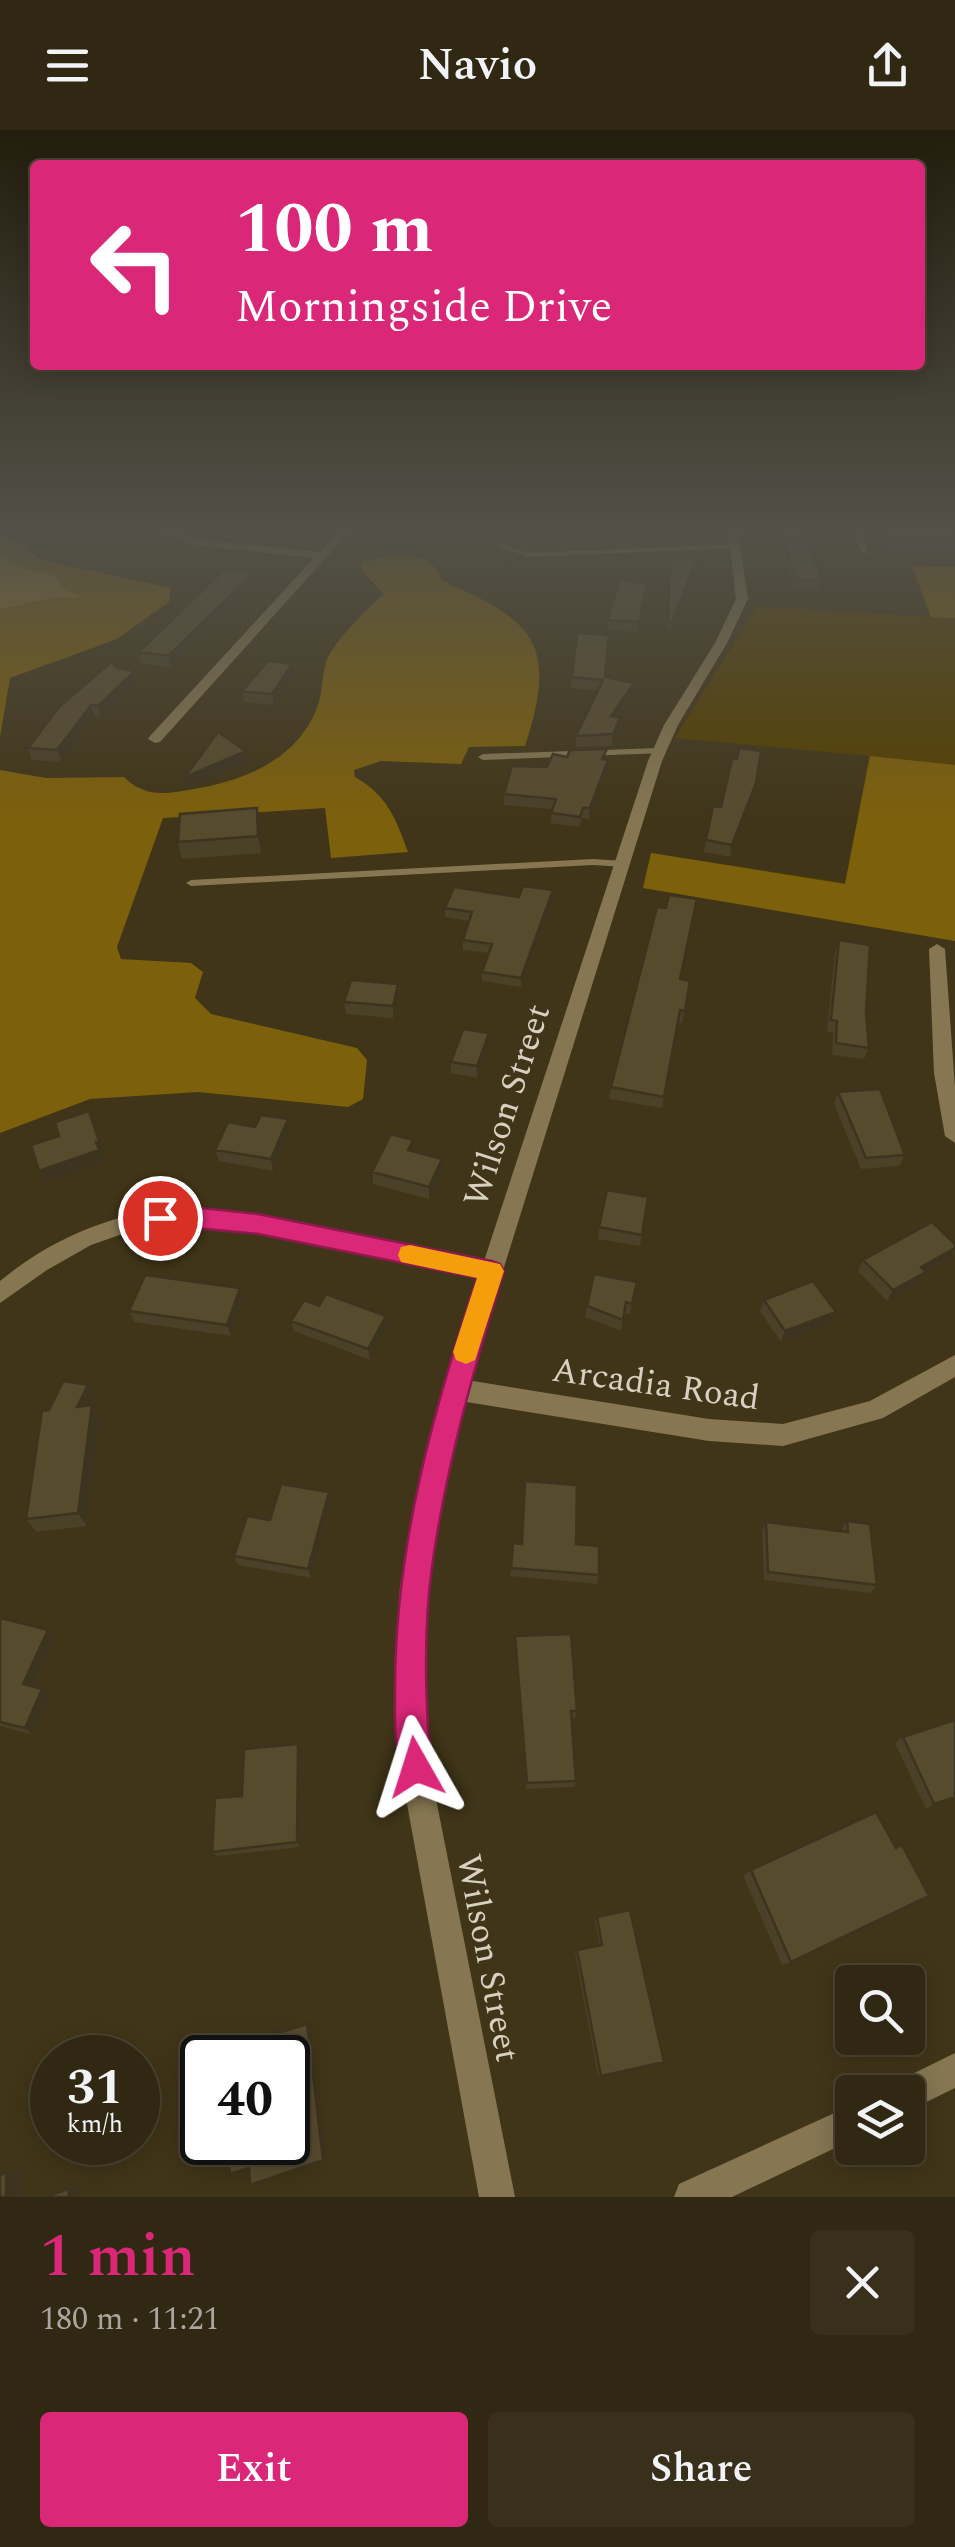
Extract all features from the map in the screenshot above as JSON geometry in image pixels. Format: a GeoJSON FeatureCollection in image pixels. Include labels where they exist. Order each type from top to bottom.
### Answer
{"type":"FeatureCollection","features":[{"type":"Feature","properties":{"kind":"street"},"geometry":{"type":"LineString","coordinates":[[155,739],[257,627]]}},
{"type":"Feature","properties":{"kind":"street","name":"Wilson Street"},"geometry":{"type":"LineString","coordinates":[[497,2197],[411,1730],[412,1595],[425,1514],[454,1389],[660,751],[727,627]]}},
{"type":"Feature","properties":{"kind":"street"},"geometry":{"type":"LineString","coordinates":[[937,949],[943,1073],[955,1136]]}},
{"type":"Feature","properties":{"kind":"street"},"geometry":{"type":"LineString","coordinates":[[0,1294],[72,1244],[140,1220],[182,1215],[258,1224],[492,1271]]}},
{"type":"Feature","properties":{"kind":"street","name":"Arcadia Road"},"geometry":{"type":"LineString","coordinates":[[454,1389],[709,1430],[784,1435],[874,1410],[955,1365]]}},
{"type":"Feature","properties":{"kind":"street"},"geometry":{"type":"LineString","coordinates":[[925,2085],[955,2070]]}},
{"type":"Feature","properties":{"kind":"street"},"geometry":{"type":"LineString","coordinates":[[692,2197],[835,2130]]}},
{"type":"Feature","properties":{"kind":"lane"},"geometry":{"type":"LineString","coordinates":[[483,756],[660,751]]}},
{"type":"Feature","properties":{"kind":"lane"},"geometry":{"type":"LineString","coordinates":[[190,883],[593,862],[624,864]]}},
{"type":"Feature","properties":{"kind":"shaded area"},"geometry":{"type":"Polygon","coordinates":[[[0,627],[133,627],[117,639],[10,678],[0,737],[0,627]]]}},
{"type":"Feature","properties":{"kind":"shaded area"},"geometry":{"type":"Polygon","coordinates":[[[350,627],[521,627],[531,640],[538,660],[539,683],[525,746],[469,747],[461,764],[381,761],[354,770],[355,777],[389,809],[408,852],[331,858],[325,808],[163,818],[117,947],[121,959],[191,963],[203,972],[195,998],[211,1014],[357,1048],[367,1060],[363,1099],[348,1107],[198,1092],[90,1099],[0,1133],[0,770],[46,778],[124,777],[140,788],[166,793],[233,779],[270,763],[299,738],[319,702],[326,662],[350,627]]]}},
{"type":"Feature","properties":{"kind":"shaded area"},"geometry":{"type":"Polygon","coordinates":[[[744,627],[955,627],[955,941],[643,888],[651,853],[845,883],[869,756],[675,738],[744,627]]]}},
{"type":"Feature","properties":{"kind":"shaded area"},"geometry":{"type":"Polygon","coordinates":[[[870,756],[955,765],[955,941],[643,888],[651,853],[845,884],[870,756]]]}},
{"type":"Feature","properties":{"kind":"building"},"geometry":{"type":"Polygon","coordinates":[[[164,627],[197,627],[168,656],[139,652],[164,627]]]}},
{"type":"Feature","properties":{"kind":"building"},"geometry":{"type":"Polygon","coordinates":[[[577,633],[609,635],[605,677],[634,683],[611,716],[620,718],[613,734],[576,736],[603,680],[572,677],[577,633]]]}},
{"type":"Feature","properties":{"kind":"building"},"geometry":{"type":"Polygon","coordinates":[[[268,661],[292,664],[272,694],[242,691],[268,661]]]}},
{"type":"Feature","properties":{"kind":"building"},"geometry":{"type":"Polygon","coordinates":[[[111,662],[118,668],[135,671],[98,706],[91,705],[57,750],[28,748],[59,707],[111,662]]]}},
{"type":"Feature","properties":{"kind":"building"},"geometry":{"type":"Polygon","coordinates":[[[218,732],[246,751],[185,777],[218,732]]]}},
{"type":"Feature","properties":{"kind":"building"},"geometry":{"type":"Polygon","coordinates":[[[739,748],[761,751],[756,783],[732,845],[706,840],[713,806],[721,807],[732,759],[737,759],[739,748]]]}},
{"type":"Feature","properties":{"kind":"building"},"geometry":{"type":"Polygon","coordinates":[[[607,749],[602,759],[608,760],[590,808],[583,808],[580,817],[551,813],[556,799],[504,794],[512,766],[547,767],[553,754],[567,757],[570,750],[607,749]]]}},
{"type":"Feature","properties":{"kind":"building"},"geometry":{"type":"Polygon","coordinates":[[[257,808],[258,836],[178,842],[180,814],[257,808]]]}},
{"type":"Feature","properties":{"kind":"building"},"geometry":{"type":"Polygon","coordinates":[[[523,886],[553,890],[521,978],[482,972],[492,944],[463,940],[472,912],[445,908],[454,887],[519,897],[523,886]]]}},
{"type":"Feature","properties":{"kind":"building"},"geometry":{"type":"Polygon","coordinates":[[[669,895],[697,899],[680,979],[690,981],[685,1011],[680,1010],[664,1097],[611,1087],[657,907],[666,908],[669,895]]]}},
{"type":"Feature","properties":{"kind":"building"},"geometry":{"type":"Polygon","coordinates":[[[839,940],[870,945],[866,1012],[869,1048],[836,1043],[837,1021],[831,1020],[839,940]]]}},
{"type":"Feature","properties":{"kind":"building"},"geometry":{"type":"Polygon","coordinates":[[[351,980],[398,984],[393,1006],[344,1002],[351,980]]]}},
{"type":"Feature","properties":{"kind":"building"},"geometry":{"type":"Polygon","coordinates":[[[463,1029],[489,1033],[477,1066],[451,1062],[463,1029]]]}},
{"type":"Feature","properties":{"kind":"building"},"geometry":{"type":"Polygon","coordinates":[[[880,1089],[905,1155],[866,1158],[838,1092],[880,1089]]]}},
{"type":"Feature","properties":{"kind":"building"},"geometry":{"type":"Polygon","coordinates":[[[89,1111],[99,1150],[39,1171],[31,1145],[59,1136],[55,1122],[89,1111]]]}},
{"type":"Feature","properties":{"kind":"building"},"geometry":{"type":"Polygon","coordinates":[[[261,1115],[288,1119],[271,1159],[215,1150],[228,1122],[255,1127],[261,1115]]]}},
{"type":"Feature","properties":{"kind":"building"},"geometry":{"type":"Polygon","coordinates":[[[391,1134],[413,1140],[408,1150],[442,1159],[429,1187],[372,1172],[391,1134]]]}},
{"type":"Feature","properties":{"kind":"building"},"geometry":{"type":"Polygon","coordinates":[[[607,1190],[648,1197],[642,1235],[599,1227],[607,1190]]]}},
{"type":"Feature","properties":{"kind":"building"},"geometry":{"type":"Polygon","coordinates":[[[932,1222],[955,1248],[921,1267],[926,1272],[893,1290],[863,1260],[932,1222]]]}},
{"type":"Feature","properties":{"kind":"building"},"geometry":{"type":"Polygon","coordinates":[[[594,1274],[637,1282],[632,1304],[626,1302],[623,1320],[587,1306],[594,1274]]]}},
{"type":"Feature","properties":{"kind":"building"},"geometry":{"type":"Polygon","coordinates":[[[145,1275],[240,1288],[227,1325],[129,1311],[145,1275]]]}},
{"type":"Feature","properties":{"kind":"building"},"geometry":{"type":"Polygon","coordinates":[[[813,1281],[836,1312],[785,1331],[764,1300],[813,1281]]]}},
{"type":"Feature","properties":{"kind":"building"},"geometry":{"type":"Polygon","coordinates":[[[326,1294],[386,1316],[368,1349],[291,1321],[304,1300],[319,1306],[326,1294]]]}},
{"type":"Feature","properties":{"kind":"building"},"geometry":{"type":"Polygon","coordinates":[[[63,1381],[88,1385],[77,1407],[92,1405],[78,1513],[26,1519],[42,1411],[49,1410],[63,1381]]]}},
{"type":"Feature","properties":{"kind":"building"},"geometry":{"type":"Polygon","coordinates":[[[525,1481],[577,1485],[576,1544],[599,1546],[599,1575],[511,1568],[513,1543],[522,1544],[525,1481]]]}},
{"type":"Feature","properties":{"kind":"building"},"geometry":{"type":"Polygon","coordinates":[[[281,1484],[329,1492],[308,1569],[234,1556],[247,1516],[270,1520],[281,1484]]]}},
{"type":"Feature","properties":{"kind":"building"},"geometry":{"type":"Polygon","coordinates":[[[847,1521],[870,1524],[877,1585],[768,1572],[766,1522],[848,1532],[847,1521]]]}},
{"type":"Feature","properties":{"kind":"building"},"geometry":{"type":"Polygon","coordinates":[[[0,1618],[48,1630],[23,1684],[42,1689],[25,1728],[0,1722],[0,1618]]]}},
{"type":"Feature","properties":{"kind":"building"},"geometry":{"type":"Polygon","coordinates":[[[571,1634],[577,1711],[571,1711],[576,1781],[527,1783],[515,1636],[571,1634]]]}},
{"type":"Feature","properties":{"kind":"building"},"geometry":{"type":"Polygon","coordinates":[[[955,1720],[955,1797],[934,1804],[903,1737],[955,1720]]]}},
{"type":"Feature","properties":{"kind":"building"},"geometry":{"type":"Polygon","coordinates":[[[298,1744],[297,1842],[212,1852],[215,1798],[242,1796],[244,1749],[298,1744]]]}},
{"type":"Feature","properties":{"kind":"building"},"geometry":{"type":"Polygon","coordinates":[[[876,1812],[896,1848],[902,1845],[929,1896],[791,1962],[751,1870],[876,1812]]]}},
{"type":"Feature","properties":{"kind":"building"},"geometry":{"type":"Polygon","coordinates":[[[630,1910],[664,2062],[601,2076],[577,1950],[602,1945],[597,1917],[630,1910]]]}},
{"type":"Feature","properties":{"kind":"building"},"geometry":{"type":"Polygon","coordinates":[[[307,2024],[308,2035],[272,2035],[307,2024]]]}},
{"type":"Feature","properties":{"kind":"building"},"geometry":{"type":"Polygon","coordinates":[[[310,2050],[323,2160],[310,2164],[310,2050]]]}},
{"type":"Feature","properties":{"kind":"building"},"geometry":{"type":"Polygon","coordinates":[[[229,2165],[308,2165],[250,2185],[249,2168],[230,2174],[229,2165]]]}},
{"type":"Feature","properties":{"kind":"building"},"geometry":{"type":"Polygon","coordinates":[[[6,2173],[6,2197],[0,2197],[0,2175],[6,2173]]]}},
{"type":"Feature","properties":{"kind":"building"},"geometry":{"type":"Polygon","coordinates":[[[68,2189],[69,2197],[46,2197],[68,2189]]]}},
{"type":"Feature","properties":{"kind":"slow traffic"},"geometry":{"type":"LineString","coordinates":[[410,1255],[492,1271],[466,1352]]}},
{"type":"Feature","properties":{"kind":"route"},"geometry":{"type":"LineString","coordinates":[[160,1218],[182,1215],[258,1224],[492,1271],[454,1389],[416,1568],[412,1595],[411,1730],[416,1767]]}}]}
